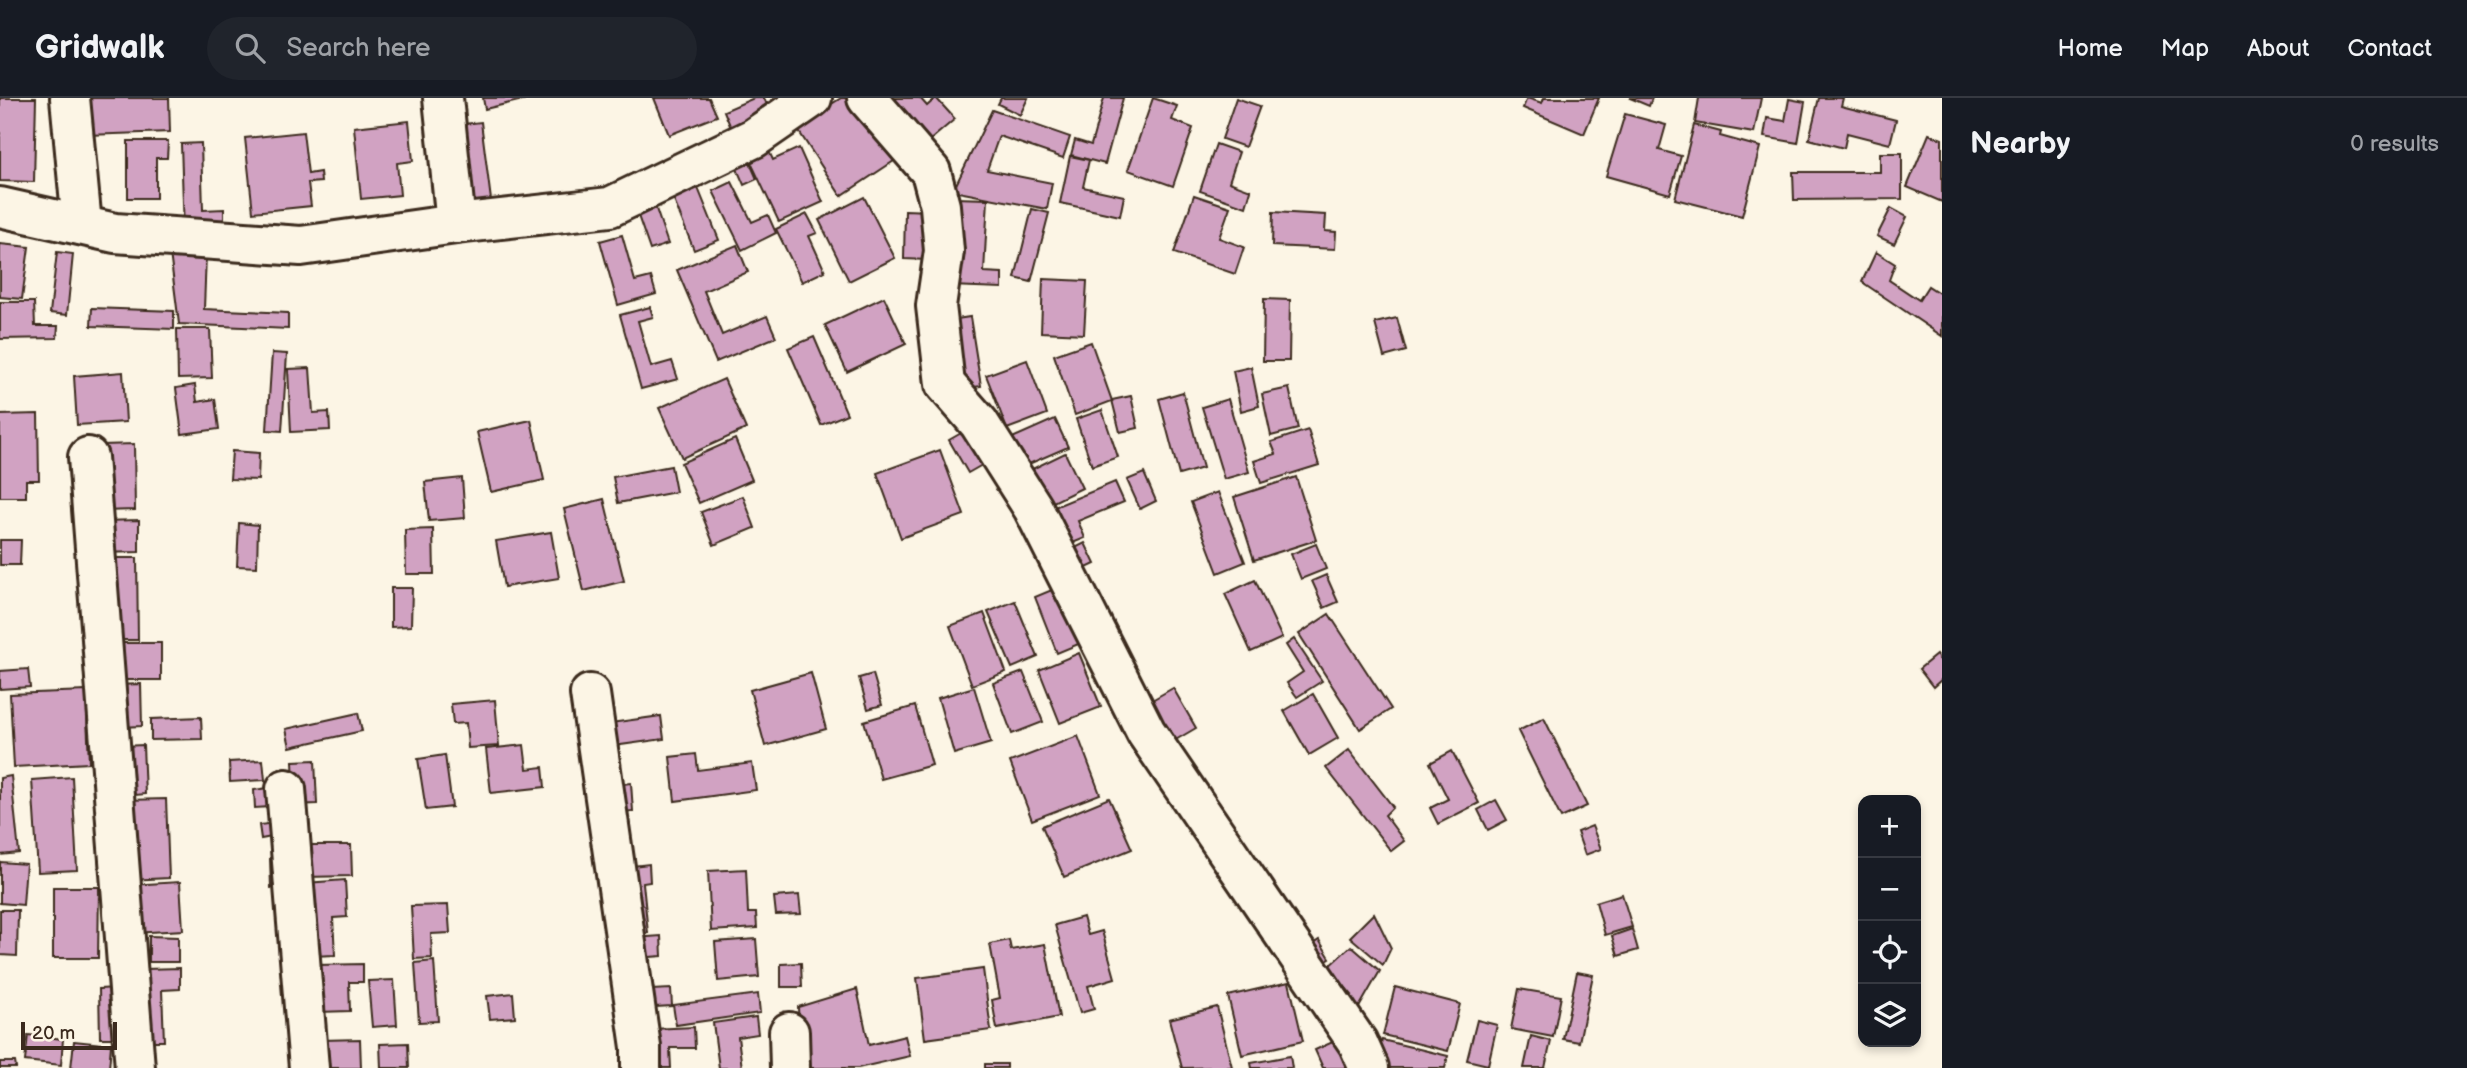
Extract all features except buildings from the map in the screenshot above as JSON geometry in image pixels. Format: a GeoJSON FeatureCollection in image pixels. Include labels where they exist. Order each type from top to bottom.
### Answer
{"type":"FeatureCollection","features":[{"type":"Feature","properties":{"kind":"street"},"geometry":{"type":"LineString","coordinates":[[70,98],[82,225]]}},
{"type":"Feature","properties":{"kind":"street"},"geometry":{"type":"LineString","coordinates":[[443,98],[456,224]]}},
{"type":"Feature","properties":{"kind":"street"},"geometry":{"type":"LineString","coordinates":[[0,207],[115,233],[301,246],[456,224],[610,208],[754,138],[812,98]]}},
{"type":"Feature","properties":{"kind":"street"},"geometry":{"type":"LineString","coordinates":[[867,98],[931,172],[940,206],[944,251],[936,306],[945,384],[978,423],[1033,508],[1146,732],[1358,1044],[1369,1068]]}},
{"type":"Feature","properties":{"kind":"street"},"geometry":{"type":"LineString","coordinates":[[88,457],[135,1068]]}},
{"type":"Feature","properties":{"kind":"street"},"geometry":{"type":"LineString","coordinates":[[590,694],[639,1034],[641,1068]]}},
{"type":"Feature","properties":{"kind":"street"},"geometry":{"type":"LineString","coordinates":[[286,789],[309,1068]]}}]}
